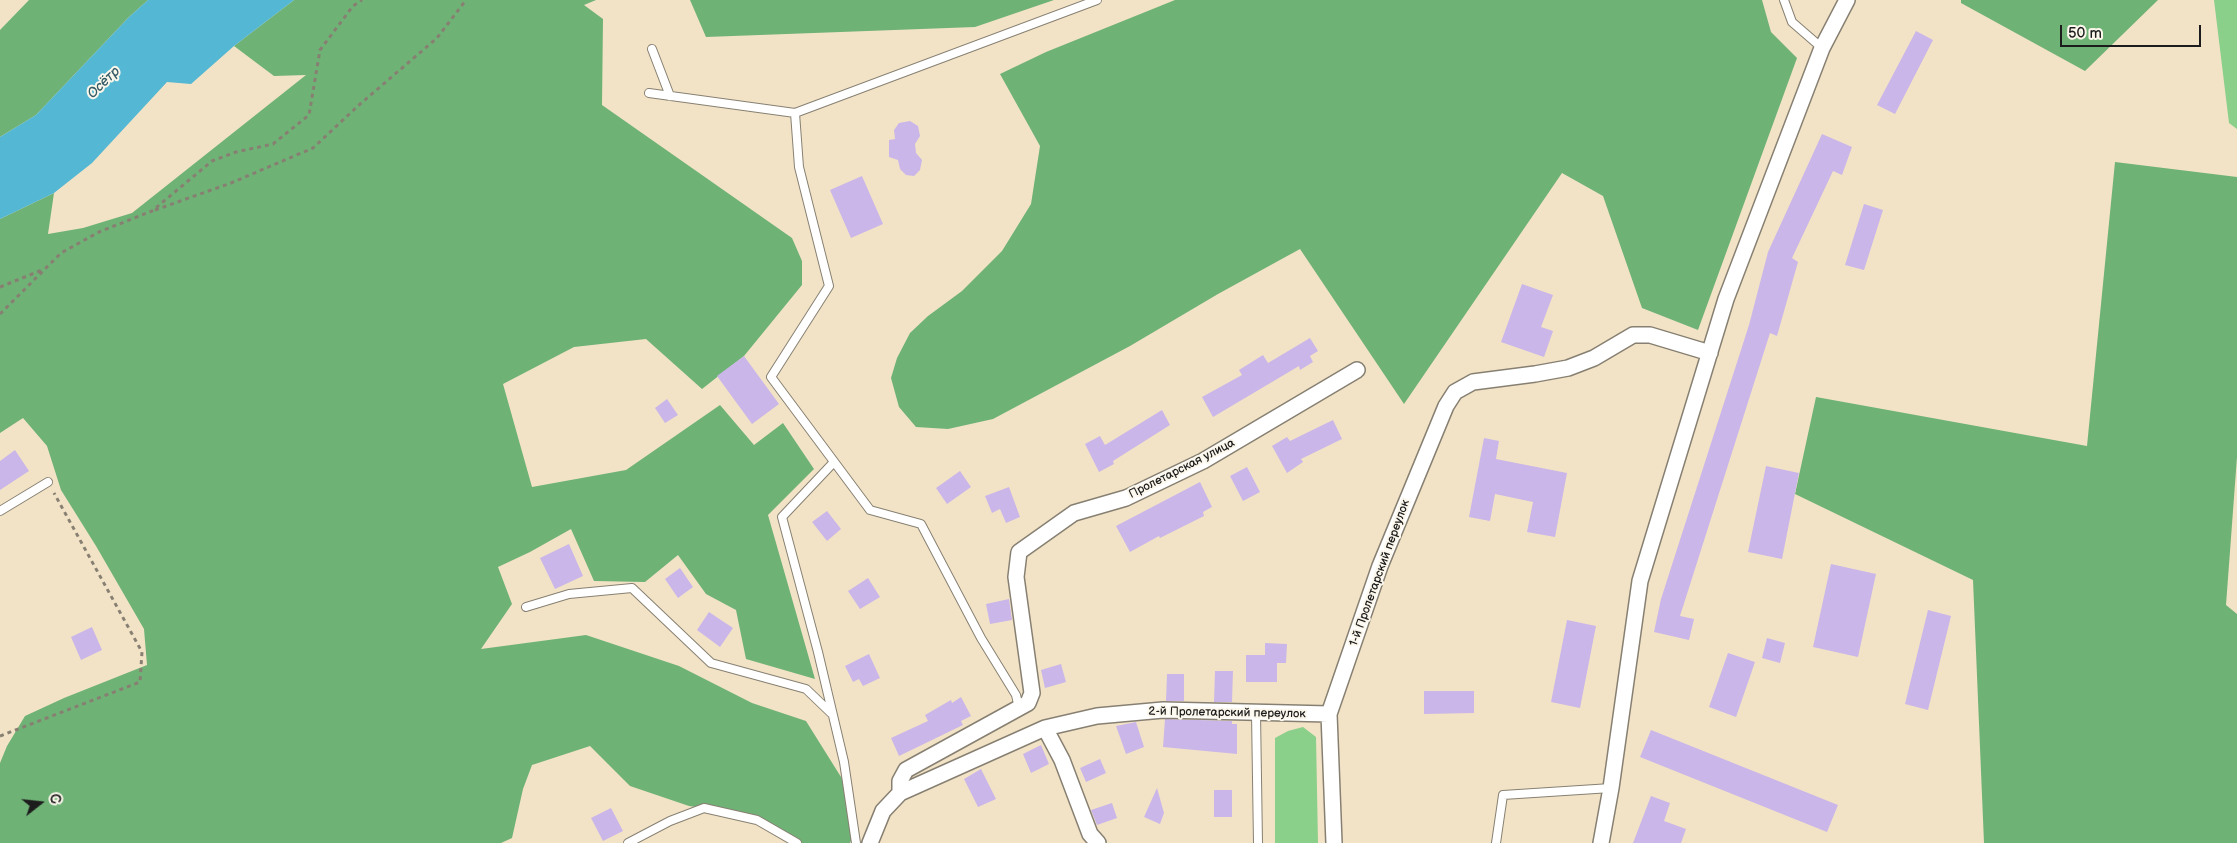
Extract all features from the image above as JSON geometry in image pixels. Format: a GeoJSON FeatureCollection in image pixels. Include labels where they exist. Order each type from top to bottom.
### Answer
{"type":"FeatureCollection","features":[{"type":"Feature","properties":{"kind":"street"},"geometry":{"type":"LineString","coordinates":[[1601,843],[1611,788],[1640,581],[1726,299],[1822,48],[1847,0]]}},
{"type":"Feature","properties":{"kind":"street","name":"1-й Пролетарский переулок"},"geometry":{"type":"LineString","coordinates":[[1334,843],[1329,714],[1380,566],[1446,406],[1455,392],[1472,382],[1568,368],[1594,358],[1632,335],[1650,335],[1710,353]]}},
{"type":"Feature","properties":{"kind":"street","name":"Пролетарская улица"},"geometry":{"type":"LineString","coordinates":[[870,843],[883,811],[900,793],[900,781],[906,770],[1028,703],[1032,693],[1016,578],[1019,552],[1074,513],[1126,498],[1203,461],[1357,370]]}},
{"type":"Feature","properties":{"kind":"street","name":"2-й Пролетарский переулок"},"geometry":{"type":"LineString","coordinates":[[900,793],[1045,728],[1097,716],[1163,710],[1329,714]]}},
{"type":"Feature","properties":{"kind":"street"},"geometry":{"type":"LineString","coordinates":[[1045,728],[1062,760],[1090,834],[1098,843]]}},
{"type":"Feature","properties":{"kind":"lane"},"geometry":{"type":"LineString","coordinates":[[649,93],[795,113],[1097,0]]}},
{"type":"Feature","properties":{"kind":"lane"},"geometry":{"type":"LineString","coordinates":[[1784,0],[1792,22],[1822,48]]}},
{"type":"Feature","properties":{"kind":"lane"},"geometry":{"type":"LineString","coordinates":[[652,50],[670,96]]}},
{"type":"Feature","properties":{"kind":"lane"},"geometry":{"type":"LineString","coordinates":[[795,113],[799,167],[830,286],[771,377],[870,510],[921,524],[981,638],[1016,695],[1019,708]]}},
{"type":"Feature","properties":{"kind":"lane"},"geometry":{"type":"LineString","coordinates":[[834,462],[782,517],[818,652],[844,762],[856,843]]}},
{"type":"Feature","properties":{"kind":"lane"},"geometry":{"type":"LineString","coordinates":[[0,511],[48,482]]}},
{"type":"Feature","properties":{"kind":"lane"},"geometry":{"type":"LineString","coordinates":[[526,607],[569,594],[632,588],[711,663],[806,689],[831,713]]}},
{"type":"Feature","properties":{"kind":"lane"},"geometry":{"type":"LineString","coordinates":[[1256,713],[1258,843]]}},
{"type":"Feature","properties":{"kind":"lane"},"geometry":{"type":"LineString","coordinates":[[1496,843],[1503,795],[1611,788]]}},
{"type":"Feature","properties":{"kind":"lane"},"geometry":{"type":"LineString","coordinates":[[628,843],[670,821],[704,808],[757,820],[797,843]]}},
{"type":"Feature","properties":{"kind":"path"},"geometry":{"type":"LineString","coordinates":[[152,211],[212,161],[236,152],[273,144],[310,115],[320,50],[354,6],[362,0]]}},
{"type":"Feature","properties":{"kind":"path"},"geometry":{"type":"LineString","coordinates":[[0,314],[61,253],[92,236],[152,211],[231,183],[313,148],[436,38],[466,0]]}},
{"type":"Feature","properties":{"kind":"path"},"geometry":{"type":"LineString","coordinates":[[0,287],[45,268]]}},
{"type":"Feature","properties":{"kind":"path"},"geometry":{"type":"LineString","coordinates":[[0,736],[140,682],[142,652],[48,482]]}},
{"type":"Feature","properties":{"kind":"green space"},"geometry":{"type":"Polygon","coordinates":[[[29,0],[148,0],[129,17],[36,115],[0,137],[0,30],[29,0]]]}},
{"type":"Feature","properties":{"kind":"green space"},"geometry":{"type":"Polygon","coordinates":[[[294,0],[596,0],[584,5],[603,19],[602,105],[792,238],[802,261],[802,285],[744,356],[702,389],[646,339],[574,347],[503,384],[532,487],[626,470],[720,405],[754,445],[783,423],[814,469],[768,515],[815,679],[746,659],[736,610],[706,594],[678,555],[645,582],[594,581],[571,529],[498,567],[512,604],[481,649],[586,635],[679,666],[752,703],[806,721],[846,785],[855,832],[850,843],[797,843],[748,815],[689,806],[630,786],[590,746],[532,765],[523,789],[512,838],[501,843],[0,843],[0,763],[7,746],[25,716],[64,698],[147,665],[144,629],[61,490],[47,446],[23,418],[0,433],[0,219],[54,193],[48,234],[83,228],[132,213],[306,75],[274,76],[234,46],[294,0]]]}},
{"type":"Feature","properties":{"kind":"green space"},"geometry":{"type":"Polygon","coordinates":[[[690,0],[1054,0],[975,27],[706,37],[690,0]]]}},
{"type":"Feature","properties":{"kind":"green space"},"geometry":{"type":"Polygon","coordinates":[[[1175,0],[1762,0],[1771,32],[1797,58],[1698,330],[1642,308],[1603,196],[1562,173],[1404,404],[1300,249],[1218,294],[1130,346],[993,419],[948,429],[916,427],[899,407],[891,378],[897,358],[910,333],[928,316],[962,291],[1002,251],[1031,204],[1040,146],[1000,74],[1046,52],[1175,0]]]}},
{"type":"Feature","properties":{"kind":"green space"},"geometry":{"type":"Polygon","coordinates":[[[1961,0],[2158,0],[2085,71],[1961,3],[1961,0]]]}},
{"type":"Feature","properties":{"kind":"green space"},"geometry":{"type":"Polygon","coordinates":[[[2214,0],[2237,0],[2237,129],[2229,123],[2214,0]]]}},
{"type":"Feature","properties":{"kind":"green space"},"geometry":{"type":"Polygon","coordinates":[[[2115,162],[2237,177],[2237,457],[2226,605],[2237,614],[2237,843],[1984,843],[1973,580],[1795,494],[1816,397],[2087,446],[2115,162]]]}},
{"type":"Feature","properties":{"kind":"green space"},"geometry":{"type":"Polygon","coordinates":[[[1303,727],[1316,737],[1318,843],[1275,843],[1275,738],[1288,731],[1303,727]]]}},
{"type":"Feature","properties":{"kind":"water","name":"Осётр"},"geometry":{"type":"Polygon","coordinates":[[[148,0],[294,0],[234,46],[191,84],[167,82],[92,163],[54,193],[0,219],[0,137],[36,115],[129,17],[148,0]]]}},
{"type":"Feature","properties":{"kind":"building"},"geometry":{"type":"Polygon","coordinates":[[[1916,31],[1933,40],[1895,114],[1877,105],[1916,31]]]}},
{"type":"Feature","properties":{"kind":"building"},"geometry":{"type":"Polygon","coordinates":[[[910,121],[918,126],[920,136],[915,144],[916,153],[922,160],[920,170],[914,176],[906,175],[900,169],[898,160],[889,157],[889,140],[895,139],[894,130],[899,123],[910,121]]]}},
{"type":"Feature","properties":{"kind":"building"},"geometry":{"type":"Polygon","coordinates":[[[1822,134],[1852,147],[1842,175],[1833,171],[1792,258],[1798,262],[1777,336],[1770,333],[1680,616],[1694,619],[1689,640],[1654,632],[1661,599],[1749,325],[1768,252],[1822,134]]]}},
{"type":"Feature","properties":{"kind":"building"},"geometry":{"type":"Polygon","coordinates":[[[862,176],[883,224],[851,238],[830,190],[862,176]]]}},
{"type":"Feature","properties":{"kind":"building"},"geometry":{"type":"Polygon","coordinates":[[[1864,204],[1883,210],[1864,270],[1845,265],[1864,204]]]}},
{"type":"Feature","properties":{"kind":"building"},"geometry":{"type":"Polygon","coordinates":[[[1522,284],[1553,295],[1541,327],[1553,331],[1544,357],[1501,342],[1522,284]]]}},
{"type":"Feature","properties":{"kind":"building"},"geometry":{"type":"Polygon","coordinates":[[[1310,338],[1318,351],[1310,356],[1313,362],[1300,370],[1299,366],[1213,417],[1202,397],[1242,375],[1239,370],[1263,355],[1268,363],[1310,338]]]}},
{"type":"Feature","properties":{"kind":"building"},"geometry":{"type":"Polygon","coordinates":[[[744,356],[779,404],[752,424],[717,376],[744,356]]]}},
{"type":"Feature","properties":{"kind":"building"},"geometry":{"type":"Polygon","coordinates":[[[667,399],[678,415],[665,423],[655,408],[667,399]]]}},
{"type":"Feature","properties":{"kind":"building"},"geometry":{"type":"Polygon","coordinates":[[[1162,410],[1170,425],[1113,461],[1114,464],[1099,472],[1085,444],[1100,436],[1105,445],[1162,410]]]}},
{"type":"Feature","properties":{"kind":"building"},"geometry":{"type":"Polygon","coordinates":[[[1333,420],[1342,439],[1301,459],[1303,462],[1287,473],[1272,446],[1287,437],[1290,441],[1333,420]]]}},
{"type":"Feature","properties":{"kind":"building"},"geometry":{"type":"Polygon","coordinates":[[[1484,438],[1499,441],[1496,459],[1567,473],[1555,537],[1527,532],[1533,502],[1495,494],[1490,521],[1469,517],[1484,438]]]}},
{"type":"Feature","properties":{"kind":"building"},"geometry":{"type":"Polygon","coordinates":[[[15,450],[29,471],[0,490],[0,461],[15,450]]]}},
{"type":"Feature","properties":{"kind":"building"},"geometry":{"type":"Polygon","coordinates":[[[1766,466],[1799,473],[1782,559],[1748,552],[1766,466]]]}},
{"type":"Feature","properties":{"kind":"building"},"geometry":{"type":"Polygon","coordinates":[[[1247,467],[1260,492],[1243,501],[1230,476],[1247,467]]]}},
{"type":"Feature","properties":{"kind":"building"},"geometry":{"type":"Polygon","coordinates":[[[960,471],[971,487],[947,504],[936,488],[960,471]]]}},
{"type":"Feature","properties":{"kind":"building"},"geometry":{"type":"Polygon","coordinates":[[[1200,482],[1212,507],[1203,512],[1204,516],[1160,538],[1159,536],[1130,552],[1116,526],[1200,482]]]}},
{"type":"Feature","properties":{"kind":"building"},"geometry":{"type":"Polygon","coordinates":[[[1009,487],[1020,517],[1006,523],[1000,509],[992,513],[985,496],[1009,487]]]}},
{"type":"Feature","properties":{"kind":"building"},"geometry":{"type":"Polygon","coordinates":[[[827,511],[841,529],[827,541],[812,522],[827,511]]]}},
{"type":"Feature","properties":{"kind":"building"},"geometry":{"type":"Polygon","coordinates":[[[569,544],[583,576],[555,589],[540,558],[569,544]]]}},
{"type":"Feature","properties":{"kind":"building"},"geometry":{"type":"Polygon","coordinates":[[[1831,564],[1876,574],[1858,657],[1813,647],[1831,564]]]}},
{"type":"Feature","properties":{"kind":"building"},"geometry":{"type":"Polygon","coordinates":[[[680,568],[693,587],[678,598],[665,579],[680,568]]]}},
{"type":"Feature","properties":{"kind":"building"},"geometry":{"type":"Polygon","coordinates":[[[868,578],[880,597],[860,609],[848,591],[868,578]]]}},
{"type":"Feature","properties":{"kind":"building"},"geometry":{"type":"Polygon","coordinates":[[[1009,599],[1012,620],[990,624],[986,604],[1009,599]]]}},
{"type":"Feature","properties":{"kind":"building"},"geometry":{"type":"Polygon","coordinates":[[[1928,610],[1951,616],[1928,710],[1905,704],[1928,610]]]}},
{"type":"Feature","properties":{"kind":"building"},"geometry":{"type":"Polygon","coordinates":[[[709,612],[733,628],[720,647],[697,630],[709,612]]]}},
{"type":"Feature","properties":{"kind":"building"},"geometry":{"type":"Polygon","coordinates":[[[1567,620],[1596,626],[1580,708],[1551,702],[1567,620]]]}},
{"type":"Feature","properties":{"kind":"building"},"geometry":{"type":"Polygon","coordinates":[[[92,627],[102,650],[81,660],[71,637],[92,627]]]}},
{"type":"Feature","properties":{"kind":"building"},"geometry":{"type":"Polygon","coordinates":[[[1767,638],[1785,643],[1780,663],[1762,658],[1767,638]]]}},
{"type":"Feature","properties":{"kind":"building"},"geometry":{"type":"Polygon","coordinates":[[[1265,643],[1287,644],[1286,663],[1277,663],[1277,682],[1246,682],[1246,655],[1265,655],[1265,643]]]}},
{"type":"Feature","properties":{"kind":"building"},"geometry":{"type":"Polygon","coordinates":[[[1728,653],[1755,662],[1736,717],[1709,707],[1728,653]]]}},
{"type":"Feature","properties":{"kind":"building"},"geometry":{"type":"Polygon","coordinates":[[[869,654],[880,678],[863,686],[859,679],[853,682],[845,666],[869,654]]]}},
{"type":"Feature","properties":{"kind":"building"},"geometry":{"type":"Polygon","coordinates":[[[1061,664],[1066,682],[1045,688],[1041,670],[1061,664]]]}},
{"type":"Feature","properties":{"kind":"building"},"geometry":{"type":"Polygon","coordinates":[[[1215,671],[1233,671],[1232,702],[1214,702],[1215,671]]]}},
{"type":"Feature","properties":{"kind":"building"},"geometry":{"type":"Polygon","coordinates":[[[1167,674],[1184,674],[1184,701],[1166,701],[1167,674]]]}},
{"type":"Feature","properties":{"kind":"building"},"geometry":{"type":"Polygon","coordinates":[[[1424,691],[1474,691],[1474,713],[1424,714],[1424,691]]]}},
{"type":"Feature","properties":{"kind":"building"},"geometry":{"type":"Polygon","coordinates":[[[961,697],[971,716],[961,721],[963,725],[899,756],[891,738],[928,721],[925,715],[951,700],[952,703],[961,697]]]}},
{"type":"Feature","properties":{"kind":"building"},"geometry":{"type":"Polygon","coordinates":[[[1165,719],[1232,721],[1232,724],[1237,724],[1237,754],[1163,747],[1165,719]]]}},
{"type":"Feature","properties":{"kind":"building"},"geometry":{"type":"Polygon","coordinates":[[[1136,722],[1144,747],[1126,754],[1116,726],[1136,722]]]}},
{"type":"Feature","properties":{"kind":"building"},"geometry":{"type":"Polygon","coordinates":[[[1651,730],[1838,805],[1827,832],[1640,757],[1651,730]]]}},
{"type":"Feature","properties":{"kind":"building"},"geometry":{"type":"Polygon","coordinates":[[[1041,745],[1049,764],[1031,773],[1023,754],[1041,745]]]}},
{"type":"Feature","properties":{"kind":"building"},"geometry":{"type":"Polygon","coordinates":[[[1100,759],[1106,773],[1086,782],[1080,768],[1100,759]]]}},
{"type":"Feature","properties":{"kind":"building"},"geometry":{"type":"Polygon","coordinates":[[[981,769],[996,799],[978,807],[964,779],[981,769]]]}},
{"type":"Feature","properties":{"kind":"building"},"geometry":{"type":"Polygon","coordinates":[[[1157,788],[1164,813],[1160,824],[1144,817],[1157,788]]]}},
{"type":"Feature","properties":{"kind":"building"},"geometry":{"type":"Polygon","coordinates":[[[1214,790],[1232,790],[1232,817],[1214,817],[1214,790]]]}},
{"type":"Feature","properties":{"kind":"building"},"geometry":{"type":"Polygon","coordinates":[[[1651,796],[1670,803],[1664,821],[1686,829],[1681,843],[1633,843],[1651,796]]]}},
{"type":"Feature","properties":{"kind":"building"},"geometry":{"type":"Polygon","coordinates":[[[1112,803],[1117,818],[1097,825],[1091,810],[1112,803]]]}},
{"type":"Feature","properties":{"kind":"building"},"geometry":{"type":"Polygon","coordinates":[[[611,808],[623,831],[603,841],[591,818],[611,808]]]}}]}
